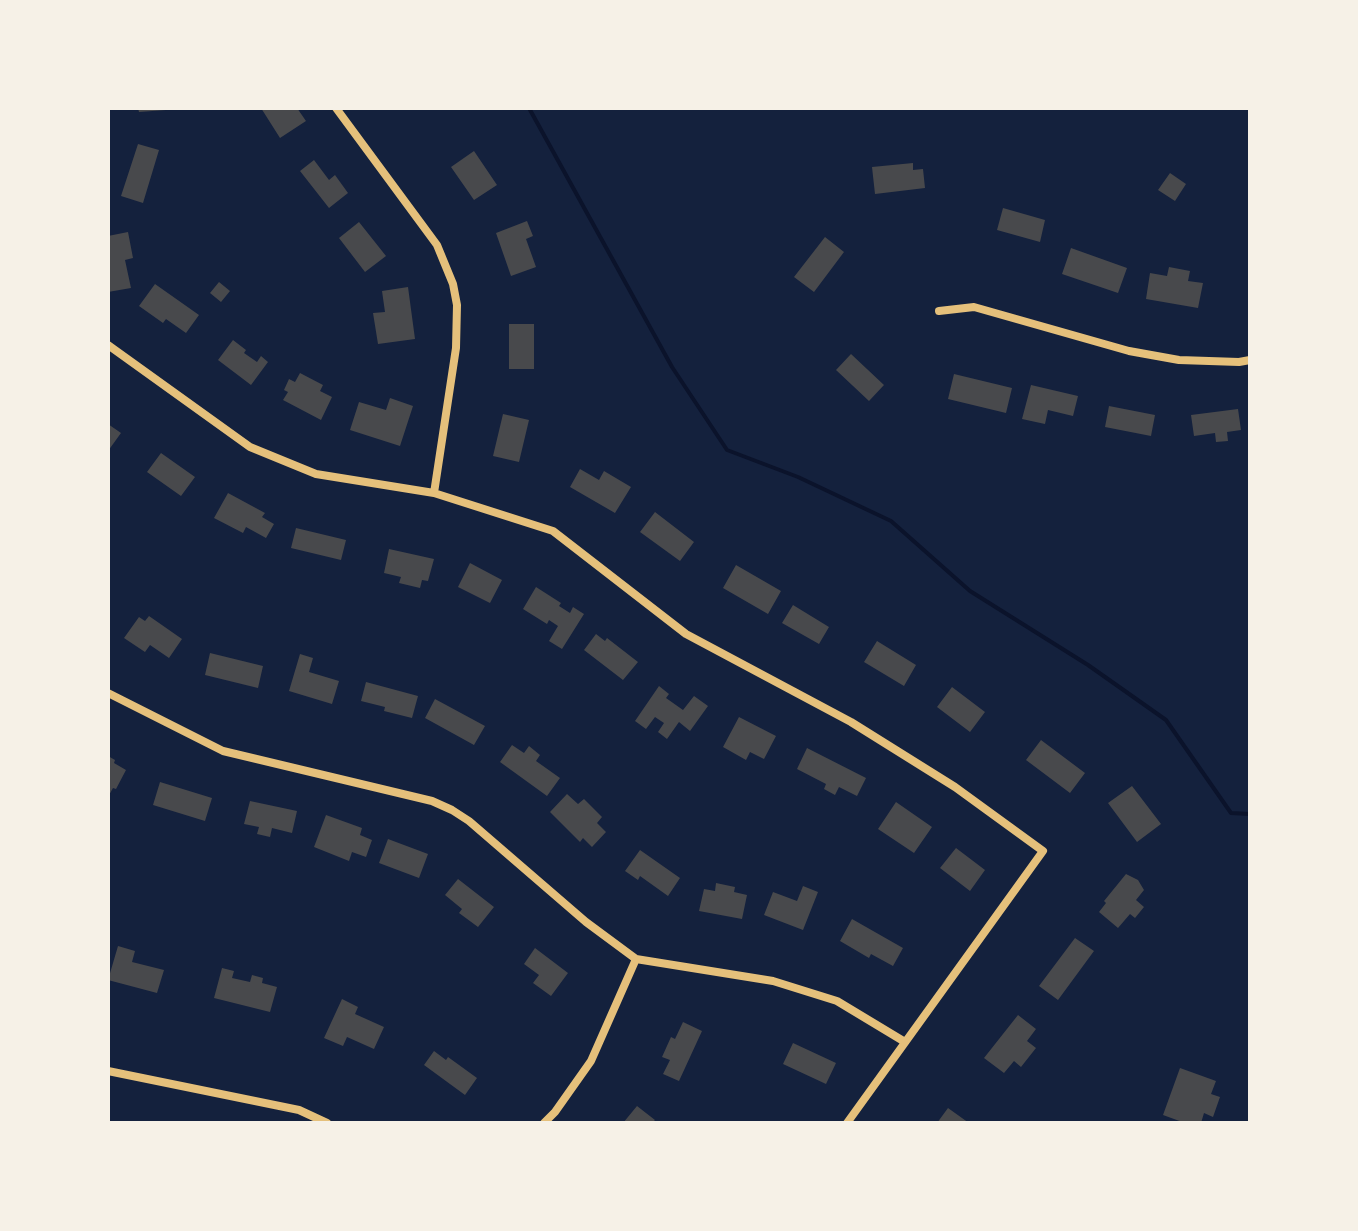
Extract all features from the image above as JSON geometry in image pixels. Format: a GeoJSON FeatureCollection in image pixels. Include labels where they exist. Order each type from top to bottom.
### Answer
{"type":"FeatureCollection","features":[{"type":"Feature","properties":{"kind":"street"},"geometry":{"type":"LineString","coordinates":[[336,108],[437,245],[453,284],[457,305],[456,348],[434,493]]}},
{"type":"Feature","properties":{"kind":"street"},"geometry":{"type":"LineString","coordinates":[[939,311],[974,307],[1129,351],[1179,360],[1250,360]]}},
{"type":"Feature","properties":{"kind":"street"},"geometry":{"type":"LineString","coordinates":[[108,345],[250,447],[316,474],[434,493],[553,531],[686,634],[851,722],[955,787],[1043,851],[847,1123]]}},
{"type":"Feature","properties":{"kind":"street"},"geometry":{"type":"LineString","coordinates":[[108,693],[223,751],[432,801],[452,810],[469,821],[586,922],[636,959],[773,981],[837,1001],[905,1042]]}},
{"type":"Feature","properties":{"kind":"street"},"geometry":{"type":"LineString","coordinates":[[544,1123],[591,1061],[636,959]]}},
{"type":"Feature","properties":{"kind":"street"},"geometry":{"type":"LineString","coordinates":[[108,1071],[299,1110],[327,1123]]}},
{"type":"Feature","properties":{"kind":"building"},"geometry":{"type":"Polygon","coordinates":[[[138,108],[165,108],[166,110],[139,112],[138,108]]]}},
{"type":"Feature","properties":{"kind":"building"},"geometry":{"type":"Polygon","coordinates":[[[261,108],[297,108],[306,121],[280,138],[261,108]]]}},
{"type":"Feature","properties":{"kind":"building"},"geometry":{"type":"Polygon","coordinates":[[[138,144],[159,150],[143,203],[121,196],[138,144]]]}},
{"type":"Feature","properties":{"kind":"building"},"geometry":{"type":"Polygon","coordinates":[[[474,151],[497,185],[474,200],[451,167],[474,151]]]}},
{"type":"Feature","properties":{"kind":"building"},"geometry":{"type":"Polygon","coordinates":[[[314,160],[329,180],[335,175],[348,193],[329,208],[300,171],[314,160]]]}},
{"type":"Feature","properties":{"kind":"building"},"geometry":{"type":"Polygon","coordinates":[[[913,163],[913,170],[923,169],[925,188],[875,194],[872,167],[913,163]]]}},
{"type":"Feature","properties":{"kind":"building"},"geometry":{"type":"Polygon","coordinates":[[[1170,173],[1186,184],[1175,201],[1158,190],[1170,173]]]}},
{"type":"Feature","properties":{"kind":"building"},"geometry":{"type":"Polygon","coordinates":[[[1003,208],[1045,220],[1040,242],[997,230],[1003,208]]]}},
{"type":"Feature","properties":{"kind":"building"},"geometry":{"type":"Polygon","coordinates":[[[527,221],[533,236],[526,239],[536,267],[511,276],[496,233],[527,221]]]}},
{"type":"Feature","properties":{"kind":"building"},"geometry":{"type":"Polygon","coordinates":[[[359,222],[386,256],[365,272],[339,238],[359,222]]]}},
{"type":"Feature","properties":{"kind":"building"},"geometry":{"type":"Polygon","coordinates":[[[128,232],[133,258],[125,260],[131,288],[108,292],[108,236],[128,232]]]}},
{"type":"Feature","properties":{"kind":"building"},"geometry":{"type":"Polygon","coordinates":[[[825,237],[844,252],[814,292],[794,277],[825,237]]]}},
{"type":"Feature","properties":{"kind":"building"},"geometry":{"type":"Polygon","coordinates":[[[1071,248],[1127,268],[1118,293],[1062,274],[1071,248]]]}},
{"type":"Feature","properties":{"kind":"building"},"geometry":{"type":"Polygon","coordinates":[[[1169,267],[1190,271],[1188,281],[1203,283],[1198,308],[1146,299],[1150,273],[1167,276],[1169,267]]]}},
{"type":"Feature","properties":{"kind":"building"},"geometry":{"type":"Polygon","coordinates":[[[219,282],[230,291],[221,302],[210,293],[219,282]]]}},
{"type":"Feature","properties":{"kind":"building"},"geometry":{"type":"Polygon","coordinates":[[[155,284],[199,315],[186,333],[166,319],[163,323],[139,306],[155,284]]]}},
{"type":"Feature","properties":{"kind":"building"},"geometry":{"type":"Polygon","coordinates":[[[408,287],[415,339],[378,344],[373,313],[385,312],[382,291],[408,287]]]}},
{"type":"Feature","properties":{"kind":"building"},"geometry":{"type":"Polygon","coordinates":[[[509,324],[534,324],[534,369],[509,369],[509,324]]]}},
{"type":"Feature","properties":{"kind":"building"},"geometry":{"type":"Polygon","coordinates":[[[233,340],[257,362],[261,356],[268,362],[251,385],[218,360],[233,340]]]}},
{"type":"Feature","properties":{"kind":"building"},"geometry":{"type":"Polygon","coordinates":[[[851,354],[884,385],[869,401],[836,370],[851,354]]]}},
{"type":"Feature","properties":{"kind":"building"},"geometry":{"type":"Polygon","coordinates":[[[300,373],[323,385],[320,391],[332,397],[321,420],[283,400],[288,392],[284,390],[289,379],[295,382],[300,373]]]}},
{"type":"Feature","properties":{"kind":"building"},"geometry":{"type":"Polygon","coordinates":[[[954,374],[1012,388],[1006,413],[948,399],[954,374]]]}},
{"type":"Feature","properties":{"kind":"building"},"geometry":{"type":"Polygon","coordinates":[[[1031,385],[1078,396],[1073,416],[1048,410],[1045,424],[1022,419],[1031,385]]]}},
{"type":"Feature","properties":{"kind":"building"},"geometry":{"type":"Polygon","coordinates":[[[390,398],[413,406],[400,446],[350,430],[359,402],[386,410],[390,398]]]}},
{"type":"Feature","properties":{"kind":"building"},"geometry":{"type":"Polygon","coordinates":[[[1109,406],[1155,415],[1151,436],[1105,427],[1109,406]]]}},
{"type":"Feature","properties":{"kind":"building"},"geometry":{"type":"Polygon","coordinates":[[[1238,409],[1241,430],[1227,432],[1228,441],[1216,442],[1215,433],[1194,436],[1191,415],[1238,409]]]}},
{"type":"Feature","properties":{"kind":"building"},"geometry":{"type":"Polygon","coordinates":[[[503,414],[529,420],[519,462],[493,456],[503,414]]]}},
{"type":"Feature","properties":{"kind":"building"},"geometry":{"type":"Polygon","coordinates":[[[108,424],[121,433],[108,451],[108,424]]]}},
{"type":"Feature","properties":{"kind":"building"},"geometry":{"type":"Polygon","coordinates":[[[161,453],[195,477],[181,496],[147,472],[161,453]]]}},
{"type":"Feature","properties":{"kind":"building"},"geometry":{"type":"Polygon","coordinates":[[[580,469],[599,480],[604,471],[631,487],[615,513],[570,487],[580,469]]]}},
{"type":"Feature","properties":{"kind":"building"},"geometry":{"type":"Polygon","coordinates":[[[228,493],[265,513],[262,517],[274,524],[266,538],[246,527],[243,533],[214,518],[228,493]]]}},
{"type":"Feature","properties":{"kind":"building"},"geometry":{"type":"Polygon","coordinates":[[[655,512],[694,542],[680,561],[640,532],[655,512]]]}},
{"type":"Feature","properties":{"kind":"building"},"geometry":{"type":"Polygon","coordinates":[[[296,528],[346,540],[341,560],[291,548],[296,528]]]}},
{"type":"Feature","properties":{"kind":"building"},"geometry":{"type":"Polygon","coordinates":[[[389,549],[434,559],[428,581],[422,580],[420,588],[399,583],[401,577],[384,573],[389,549]]]}},
{"type":"Feature","properties":{"kind":"building"},"geometry":{"type":"Polygon","coordinates":[[[470,563],[502,580],[490,603],[458,587],[470,563]]]}},
{"type":"Feature","properties":{"kind":"building"},"geometry":{"type":"Polygon","coordinates":[[[736,565],[781,591],[768,614],[723,588],[736,565]]]}},
{"type":"Feature","properties":{"kind":"building"},"geometry":{"type":"Polygon","coordinates":[[[536,587],[561,603],[559,606],[570,613],[573,607],[584,614],[562,649],[549,641],[558,626],[549,620],[547,624],[523,609],[536,587]]]}},
{"type":"Feature","properties":{"kind":"building"},"geometry":{"type":"Polygon","coordinates":[[[793,605],[829,627],[819,644],[782,623],[793,605]]]}},
{"type":"Feature","properties":{"kind":"building"},"geometry":{"type":"Polygon","coordinates":[[[149,616],[182,639],[169,658],[150,645],[145,652],[124,638],[139,617],[145,621],[149,616]]]}},
{"type":"Feature","properties":{"kind":"building"},"geometry":{"type":"Polygon","coordinates":[[[596,634],[605,641],[607,638],[638,662],[623,680],[584,650],[596,634]]]}},
{"type":"Feature","properties":{"kind":"building"},"geometry":{"type":"Polygon","coordinates":[[[877,641],[916,665],[904,686],[864,662],[877,641]]]}},
{"type":"Feature","properties":{"kind":"building"},"geometry":{"type":"Polygon","coordinates":[[[210,653],[263,666],[258,688],[205,675],[210,653]]]}},
{"type":"Feature","properties":{"kind":"building"},"geometry":{"type":"Polygon","coordinates":[[[300,654],[313,658],[309,672],[339,681],[332,704],[289,691],[300,654]]]}},
{"type":"Feature","properties":{"kind":"building"},"geometry":{"type":"Polygon","coordinates":[[[366,682],[418,696],[412,718],[361,701],[366,682]]]}},
{"type":"Feature","properties":{"kind":"building"},"geometry":{"type":"Polygon","coordinates":[[[659,686],[669,694],[666,698],[683,710],[694,696],[708,706],[690,731],[679,722],[667,739],[658,732],[664,723],[655,717],[646,729],[635,721],[659,686]]]}},
{"type":"Feature","properties":{"kind":"building"},"geometry":{"type":"Polygon","coordinates":[[[952,687],[985,712],[970,732],[937,707],[952,687]]]}},
{"type":"Feature","properties":{"kind":"building"},"geometry":{"type":"Polygon","coordinates":[[[435,699],[485,726],[474,745],[425,718],[435,699]]]}},
{"type":"Feature","properties":{"kind":"building"},"geometry":{"type":"Polygon","coordinates":[[[739,717],[776,736],[764,759],[750,752],[746,760],[723,747],[739,717]]]}},
{"type":"Feature","properties":{"kind":"building"},"geometry":{"type":"Polygon","coordinates":[[[1041,740],[1085,773],[1070,793],[1026,760],[1041,740]]]}},
{"type":"Feature","properties":{"kind":"building"},"geometry":{"type":"Polygon","coordinates":[[[512,745],[524,753],[529,746],[540,755],[536,761],[560,778],[547,796],[500,762],[512,745]]]}},
{"type":"Feature","properties":{"kind":"building"},"geometry":{"type":"Polygon","coordinates":[[[807,748],[866,778],[857,796],[839,787],[835,795],[824,789],[826,784],[797,769],[807,748]]]}},
{"type":"Feature","properties":{"kind":"building"},"geometry":{"type":"Polygon","coordinates":[[[108,756],[126,770],[108,797],[108,756]]]}},
{"type":"Feature","properties":{"kind":"building"},"geometry":{"type":"Polygon","coordinates":[[[160,782],[212,798],[205,821],[153,805],[160,782]]]}},
{"type":"Feature","properties":{"kind":"building"},"geometry":{"type":"Polygon","coordinates":[[[1132,786],[1161,824],[1137,842],[1108,803],[1132,786]]]}},
{"type":"Feature","properties":{"kind":"building"},"geometry":{"type":"Polygon","coordinates":[[[567,794],[578,804],[584,799],[602,817],[597,823],[606,832],[592,847],[583,838],[580,842],[550,812],[567,794]]]}},
{"type":"Feature","properties":{"kind":"building"},"geometry":{"type":"Polygon","coordinates":[[[250,801],[297,811],[292,833],[272,828],[270,837],[257,834],[259,827],[244,824],[250,801]]]}},
{"type":"Feature","properties":{"kind":"building"},"geometry":{"type":"Polygon","coordinates":[[[896,802],[932,827],[914,853],[878,829],[896,802]]]}},
{"type":"Feature","properties":{"kind":"building"},"geometry":{"type":"Polygon","coordinates":[[[326,815],[362,828],[360,835],[372,840],[366,857],[352,852],[349,861],[314,847],[326,815]]]}},
{"type":"Feature","properties":{"kind":"building"},"geometry":{"type":"Polygon","coordinates":[[[388,839],[428,854],[419,878],[379,863],[388,839]]]}},
{"type":"Feature","properties":{"kind":"building"},"geometry":{"type":"Polygon","coordinates":[[[956,848],[985,870],[970,891],[940,868],[956,848]]]}},
{"type":"Feature","properties":{"kind":"building"},"geometry":{"type":"Polygon","coordinates":[[[640,850],[680,878],[668,896],[640,876],[638,880],[625,871],[640,850]]]}},
{"type":"Feature","properties":{"kind":"building"},"geometry":{"type":"Polygon","coordinates":[[[1126,874],[1138,880],[1144,890],[1136,900],[1144,907],[1135,918],[1130,914],[1118,928],[1099,912],[1126,874]]]}},
{"type":"Feature","properties":{"kind":"building"},"geometry":{"type":"Polygon","coordinates":[[[458,879],[494,907],[478,927],[459,913],[462,909],[445,895],[458,879]]]}},
{"type":"Feature","properties":{"kind":"building"},"geometry":{"type":"Polygon","coordinates":[[[716,883],[735,887],[734,892],[747,895],[742,919],[699,911],[704,889],[715,891],[716,883]]]}},
{"type":"Feature","properties":{"kind":"building"},"geometry":{"type":"Polygon","coordinates":[[[803,886],[818,892],[803,930],[764,915],[773,892],[797,901],[803,886]]]}},
{"type":"Feature","properties":{"kind":"building"},"geometry":{"type":"Polygon","coordinates":[[[852,919],[903,948],[893,966],[871,954],[869,958],[840,941],[852,919]]]}},
{"type":"Feature","properties":{"kind":"building"},"geometry":{"type":"Polygon","coordinates":[[[1075,938],[1094,951],[1058,1000],[1039,986],[1075,938]]]}},
{"type":"Feature","properties":{"kind":"building"},"geometry":{"type":"Polygon","coordinates":[[[118,946],[135,951],[132,962],[164,970],[157,993],[108,980],[118,946]]]}},
{"type":"Feature","properties":{"kind":"building"},"geometry":{"type":"Polygon","coordinates":[[[535,948],[568,973],[551,996],[533,983],[539,975],[524,964],[535,948]]]}},
{"type":"Feature","properties":{"kind":"building"},"geometry":{"type":"Polygon","coordinates":[[[222,968],[234,971],[232,978],[250,982],[252,975],[263,978],[262,983],[277,987],[270,1012],[214,998],[222,968]]]}},
{"type":"Feature","properties":{"kind":"building"},"geometry":{"type":"Polygon","coordinates":[[[342,999],[358,1007],[355,1014],[384,1027],[374,1049],[347,1037],[343,1046],[324,1038],[342,999]]]}},
{"type":"Feature","properties":{"kind":"building"},"geometry":{"type":"Polygon","coordinates":[[[1018,1015],[1036,1029],[1027,1041],[1036,1048],[1021,1067],[1014,1061],[1004,1073],[984,1058],[1018,1015]]]}},
{"type":"Feature","properties":{"kind":"building"},"geometry":{"type":"Polygon","coordinates":[[[683,1022],[702,1031],[679,1081],[663,1074],[670,1060],[662,1057],[671,1037],[675,1039],[683,1022]]]}},
{"type":"Feature","properties":{"kind":"building"},"geometry":{"type":"Polygon","coordinates":[[[793,1043],[836,1063],[826,1084],[783,1064],[793,1043]]]}},
{"type":"Feature","properties":{"kind":"building"},"geometry":{"type":"Polygon","coordinates":[[[434,1051],[477,1078],[465,1095],[424,1065],[434,1051]]]}},
{"type":"Feature","properties":{"kind":"building"},"geometry":{"type":"Polygon","coordinates":[[[1180,1068],[1216,1081],[1211,1094],[1220,1097],[1213,1117],[1204,1113],[1201,1123],[1185,1123],[1163,1115],[1180,1068]]]}},
{"type":"Feature","properties":{"kind":"building"},"geometry":{"type":"Polygon","coordinates":[[[637,1106],[655,1120],[652,1123],[623,1123],[637,1106]]]}},
{"type":"Feature","properties":{"kind":"building"},"geometry":{"type":"Polygon","coordinates":[[[948,1108],[969,1123],[937,1123],[948,1108]]]}},
{"type":"Feature","properties":{"kind":"waterway"},"geometry":{"type":"LineString","coordinates":[[529,108],[672,367],[727,450],[798,477],[891,521],[970,591],[1088,665],[1166,720],[1231,813],[1250,814]]}}]}
